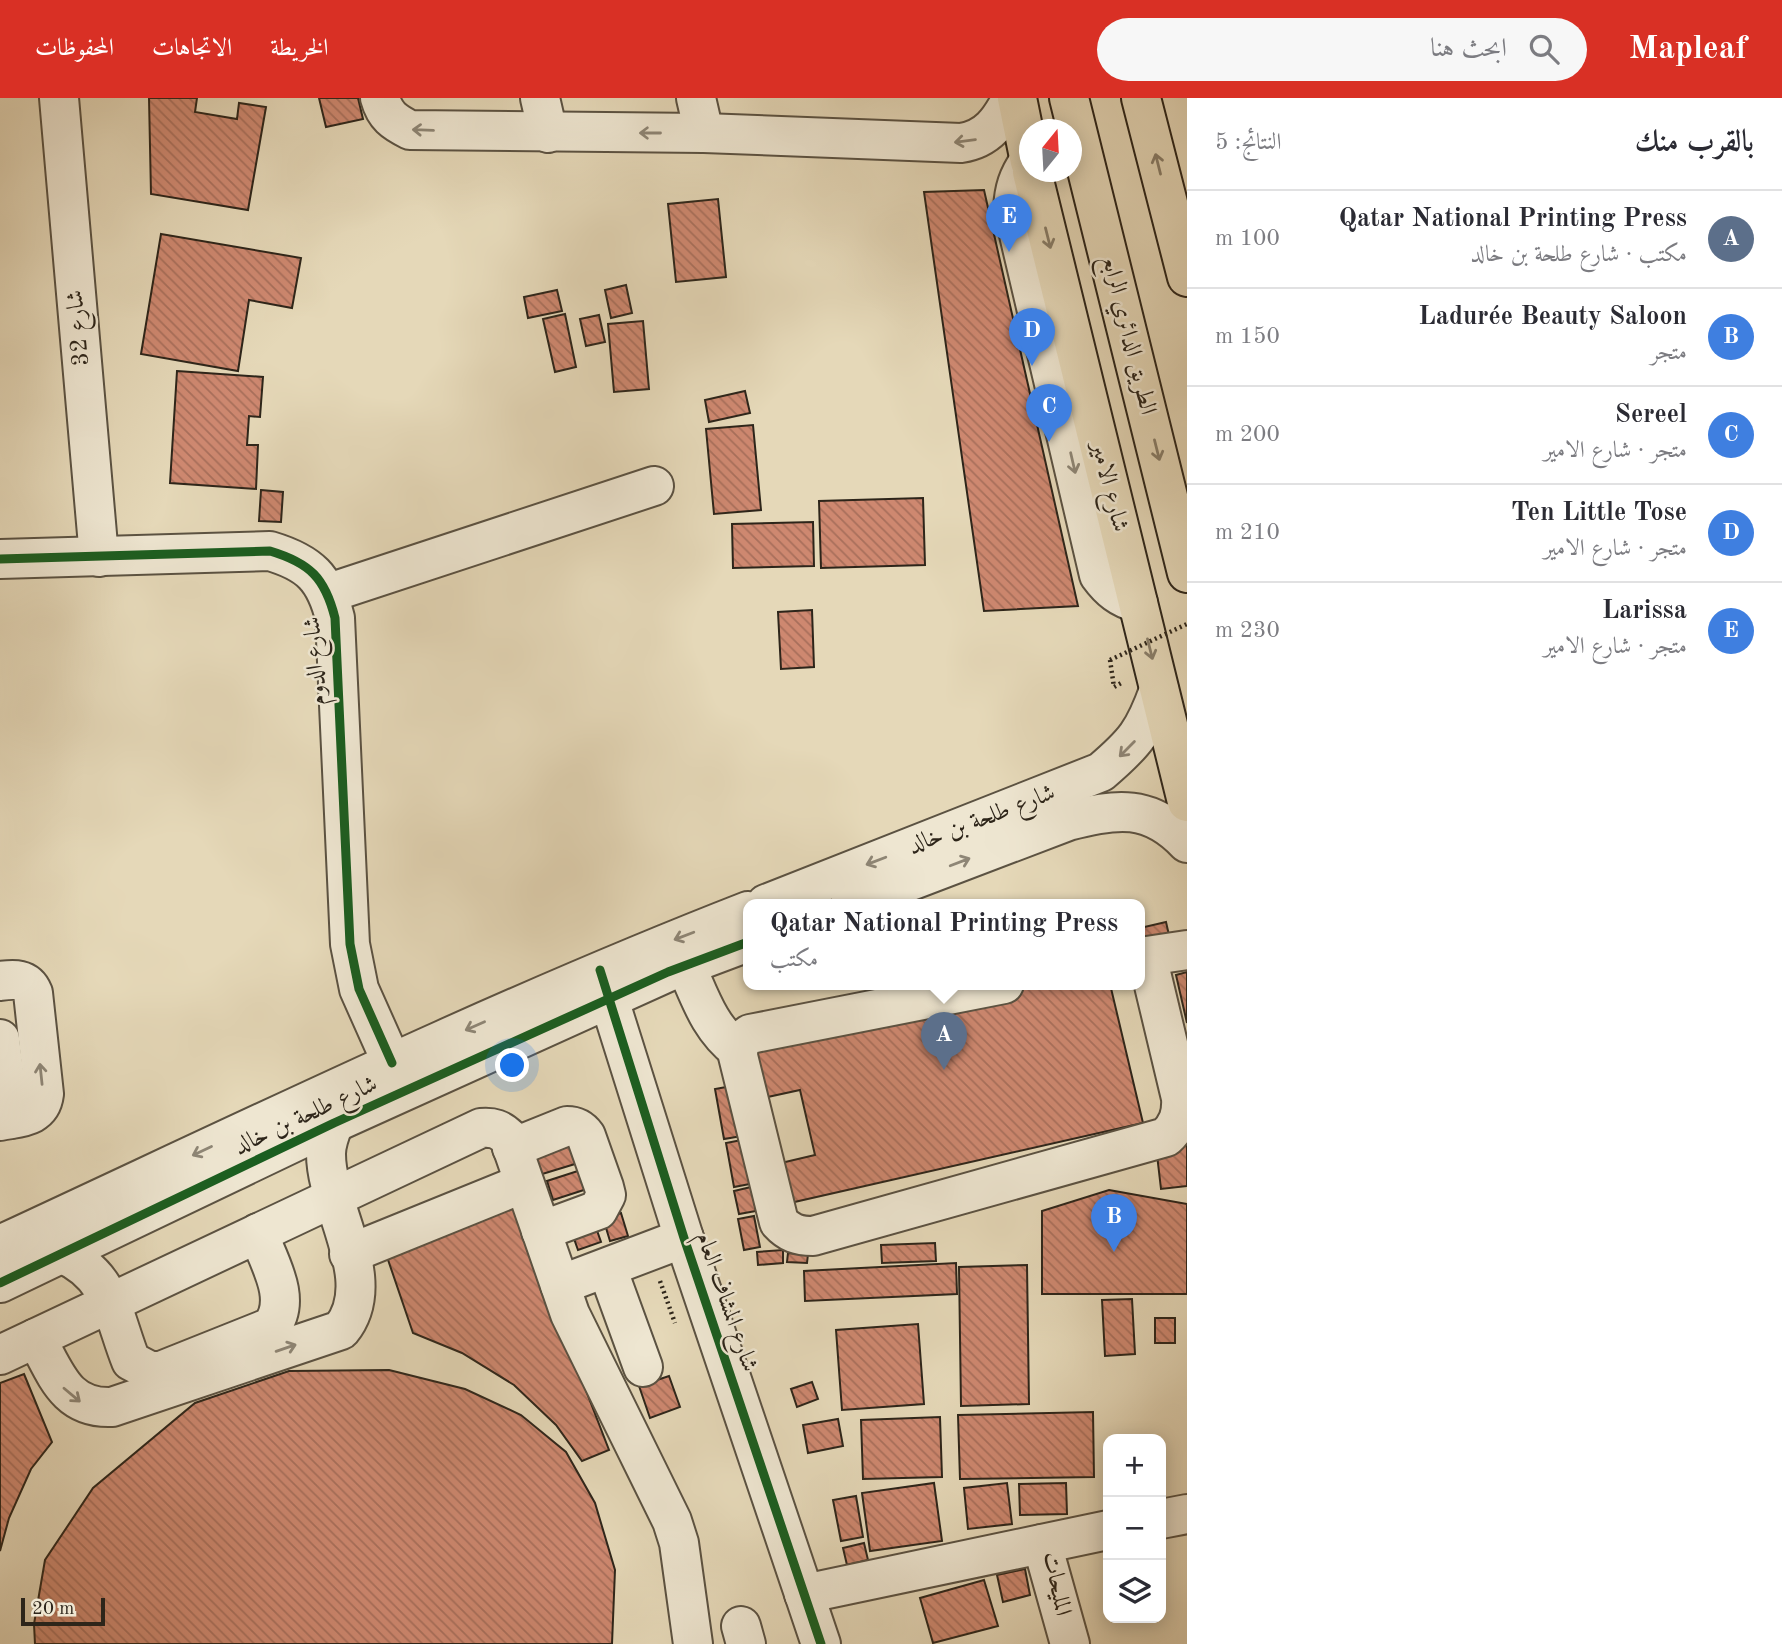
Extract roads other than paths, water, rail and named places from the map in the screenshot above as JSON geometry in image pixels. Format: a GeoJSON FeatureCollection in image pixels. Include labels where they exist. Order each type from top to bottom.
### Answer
{"type":"FeatureCollection","features":[{"type":"Feature","properties":{"kind":"main road"},"geometry":{"type":"LineString","coordinates":[[1015,98],[1020,119]]}},
{"type":"Feature","properties":{"kind":"main road","name":"الطريق الدائري الرابع"},"geometry":{"type":"LineString","coordinates":[[1069,98],[1187,573]]}},
{"type":"Feature","properties":{"kind":"main road"},"geometry":{"type":"LineString","coordinates":[[1141,98],[1187,277]]}},
{"type":"Feature","properties":{"kind":"main road","name":"شارع الامير"},"geometry":{"type":"LineString","coordinates":[[1034,182],[1187,802]]}},
{"type":"Feature","properties":{"kind":"street","name":"شارع 32"},"geometry":{"type":"LineString","coordinates":[[59,98],[99,557]]}},
{"type":"Feature","properties":{"kind":"street"},"geometry":{"type":"LineString","coordinates":[[380,98],[383,109],[393,121],[410,130],[544,116],[700,116],[961,143],[975,141],[989,132],[1015,98]]}},
{"type":"Feature","properties":{"kind":"street"},"geometry":{"type":"LineString","coordinates":[[1019,176],[1003,210],[1099,575],[1109,588],[1123,598],[1138,603]]}},
{"type":"Feature","properties":{"kind":"street"},"geometry":{"type":"LineString","coordinates":[[329,593],[654,486]]}},
{"type":"Feature","properties":{"kind":"street","name":"شارع الدوم"},"geometry":{"type":"LineString","coordinates":[[0,559],[270,551],[295,558],[314,573],[329,593],[335,618],[350,944],[359,989],[392,1063]]}},
{"type":"Feature","properties":{"kind":"street","name":"شارع طلحة بن خالد"},"geometry":{"type":"LineString","coordinates":[[779,899],[1101,772],[1136,739],[1148,721],[1159,690]]}},
{"type":"Feature","properties":{"kind":"street","name":"شارع طلحة بن خالد"},"geometry":{"type":"LineString","coordinates":[[863,899],[1068,821],[1104,811],[1133,811],[1159,820],[1187,843]]}},
{"type":"Feature","properties":{"kind":"street","name":"شارع طلحة بن خالد"},"geometry":{"type":"LineString","coordinates":[[0,1283],[334,1123],[743,914]]}},
{"type":"Feature","properties":{"kind":"street","name":"شارع طلحة بن خالد"},"geometry":{"type":"LineString","coordinates":[[0,1245],[392,1063],[604,984],[686,966],[743,944]]}},
{"type":"Feature","properties":{"kind":"street"},"geometry":{"type":"LineString","coordinates":[[1145,957],[1187,950]]}},
{"type":"Feature","properties":{"kind":"street"},"geometry":{"type":"LineString","coordinates":[[974,990],[750,1034],[743,1038],[738,1050],[779,1222],[794,1234],[813,1236],[1166,1137],[1174,1130],[1180,1118],[1181,1098],[1145,961]]}},
{"type":"Feature","properties":{"kind":"street"},"geometry":{"type":"LineString","coordinates":[[686,966],[709,1018],[726,1041],[738,1050]]}},
{"type":"Feature","properties":{"kind":"street"},"geometry":{"type":"LineString","coordinates":[[0,981],[19,980],[30,987],[33,993],[44,1094],[43,1102],[32,1115],[5,1120],[0,1038]]}},
{"type":"Feature","properties":{"kind":"street","name":"شارع المشاف العام"},"geometry":{"type":"LineString","coordinates":[[604,984],[684,1238],[821,1644]]}},
{"type":"Feature","properties":{"kind":"street"},"geometry":{"type":"LineString","coordinates":[[36,1338],[64,1389],[72,1398],[98,1408],[113,1407],[341,1330],[355,1305],[355,1276],[327,1171],[326,1152],[334,1123]]}},
{"type":"Feature","properties":{"kind":"street"},"geometry":{"type":"LineString","coordinates":[[349,1254],[518,1165],[567,1126],[575,1126],[586,1136],[604,1187],[604,1203],[598,1210],[541,1231]]}},
{"type":"Feature","properties":{"kind":"street"},"geometry":{"type":"LineString","coordinates":[[0,1355],[481,1128],[501,1130],[509,1138],[580,1336],[672,1521],[679,1543],[694,1644]]}},
{"type":"Feature","properties":{"kind":"street"},"geometry":{"type":"LineString","coordinates":[[63,1254],[79,1261],[93,1272],[103,1286],[131,1361],[150,1371],[162,1371],[271,1327],[280,1313],[281,1297],[258,1233]]}},
{"type":"Feature","properties":{"kind":"street"},"geometry":{"type":"LineString","coordinates":[[560,1285],[684,1238]]}},
{"type":"Feature","properties":{"kind":"street"},"geometry":{"type":"LineString","coordinates":[[607,1268],[643,1367]]}},
{"type":"Feature","properties":{"kind":"street"},"geometry":{"type":"LineString","coordinates":[[1166,1519],[1187,1514]]}},
{"type":"Feature","properties":{"kind":"street","name":"المليحات"},"geometry":{"type":"LineString","coordinates":[[1070,1644],[1042,1544],[1103,1531]]}},
{"type":"Feature","properties":{"kind":"street"},"geometry":{"type":"LineString","coordinates":[[804,1594],[1042,1544]]}},
{"type":"Feature","properties":{"kind":"place","name":"Larissa"},"geometry":{"type":"Point","coordinates":[1009,252]}},
{"type":"Feature","properties":{"kind":"place","name":"Ten Little Tose"},"geometry":{"type":"Point","coordinates":[1032,366]}},
{"type":"Feature","properties":{"kind":"place","name":"Sereel"},"geometry":{"type":"Point","coordinates":[1049,442]}},
{"type":"Feature","properties":{"kind":"place","name":"Qatar National Printing Press"},"geometry":{"type":"Point","coordinates":[944,1070]}},
{"type":"Feature","properties":{"kind":"place","name":"Ladurée Beauty Saloon"},"geometry":{"type":"Point","coordinates":[1114,1252]}}]}
